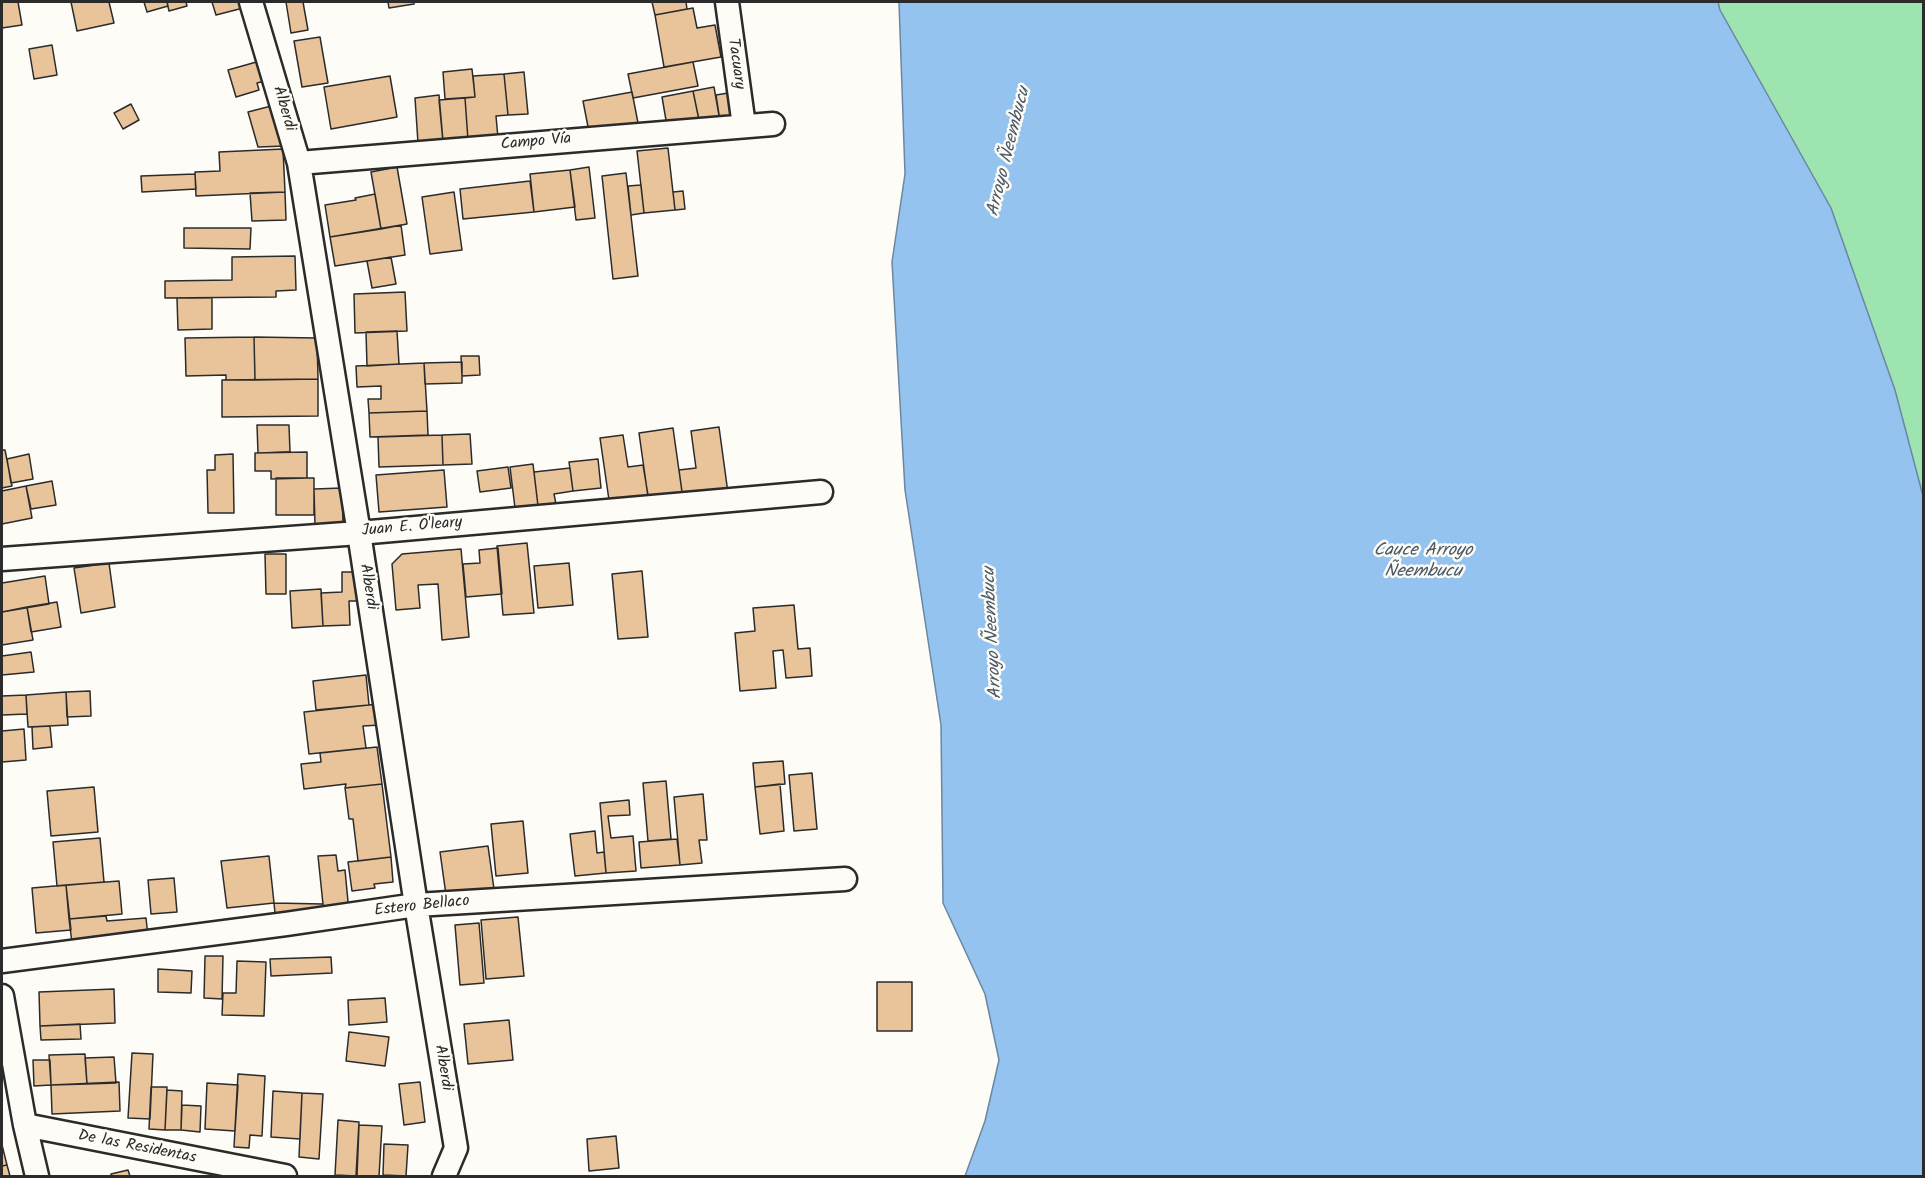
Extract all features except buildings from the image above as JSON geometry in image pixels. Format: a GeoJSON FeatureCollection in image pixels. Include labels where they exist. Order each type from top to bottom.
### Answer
{"type":"FeatureCollection","features":[{"type":"Feature","properties":{"kind":"street","name":"Alberdi"},"geometry":{"type":"LineString","coordinates":[[251,2],[299,163],[456,1148],[444,1176]]}},
{"type":"Feature","properties":{"kind":"street","name":"Tacuary"},"geometry":{"type":"LineString","coordinates":[[727,2],[744,126]]}},
{"type":"Feature","properties":{"kind":"street","name":"Campo Vía"},"geometry":{"type":"LineString","coordinates":[[299,163],[773,124]]}},
{"type":"Feature","properties":{"kind":"street","name":"Juan E. O'leary"},"geometry":{"type":"LineString","coordinates":[[2,559],[359,533],[822,492]]}},
{"type":"Feature","properties":{"kind":"street","name":"Estero Bellaco"},"geometry":{"type":"LineString","coordinates":[[2,961],[416,905],[845,879]]}},
{"type":"Feature","properties":{"kind":"street"},"geometry":{"type":"LineString","coordinates":[[2,996],[10,1094],[25,1125],[37,1176]]}},
{"type":"Feature","properties":{"kind":"street","name":"De las Residentas"},"geometry":{"type":"LineString","coordinates":[[25,1125],[285,1176]]}},
{"type":"Feature","properties":{"kind":"green space"},"geometry":{"type":"Polygon","coordinates":[[[1681,2],[1923,2],[1923,568],[1681,2]]]}},
{"type":"Feature","properties":{"kind":"water","name":"Cauce Arroyo Ñeembucu"},"geometry":{"type":"Polygon","coordinates":[[[899,2],[1718,2],[1720,10],[1831,208],[1895,390],[1923,496],[1923,1176],[965,1176],[985,1121],[999,1060],[985,994],[943,903],[941,725],[905,490],[892,262],[905,174],[899,2]]]}},
{"type":"Feature","properties":{"kind":"water label","name":"Arroyo Ñeembucu"},"geometry":{"type":"Point","coordinates":[1010,152]}},
{"type":"Feature","properties":{"kind":"water label","name":"Arroyo Ñeembucu"},"geometry":{"type":"Point","coordinates":[994,633]}}]}
